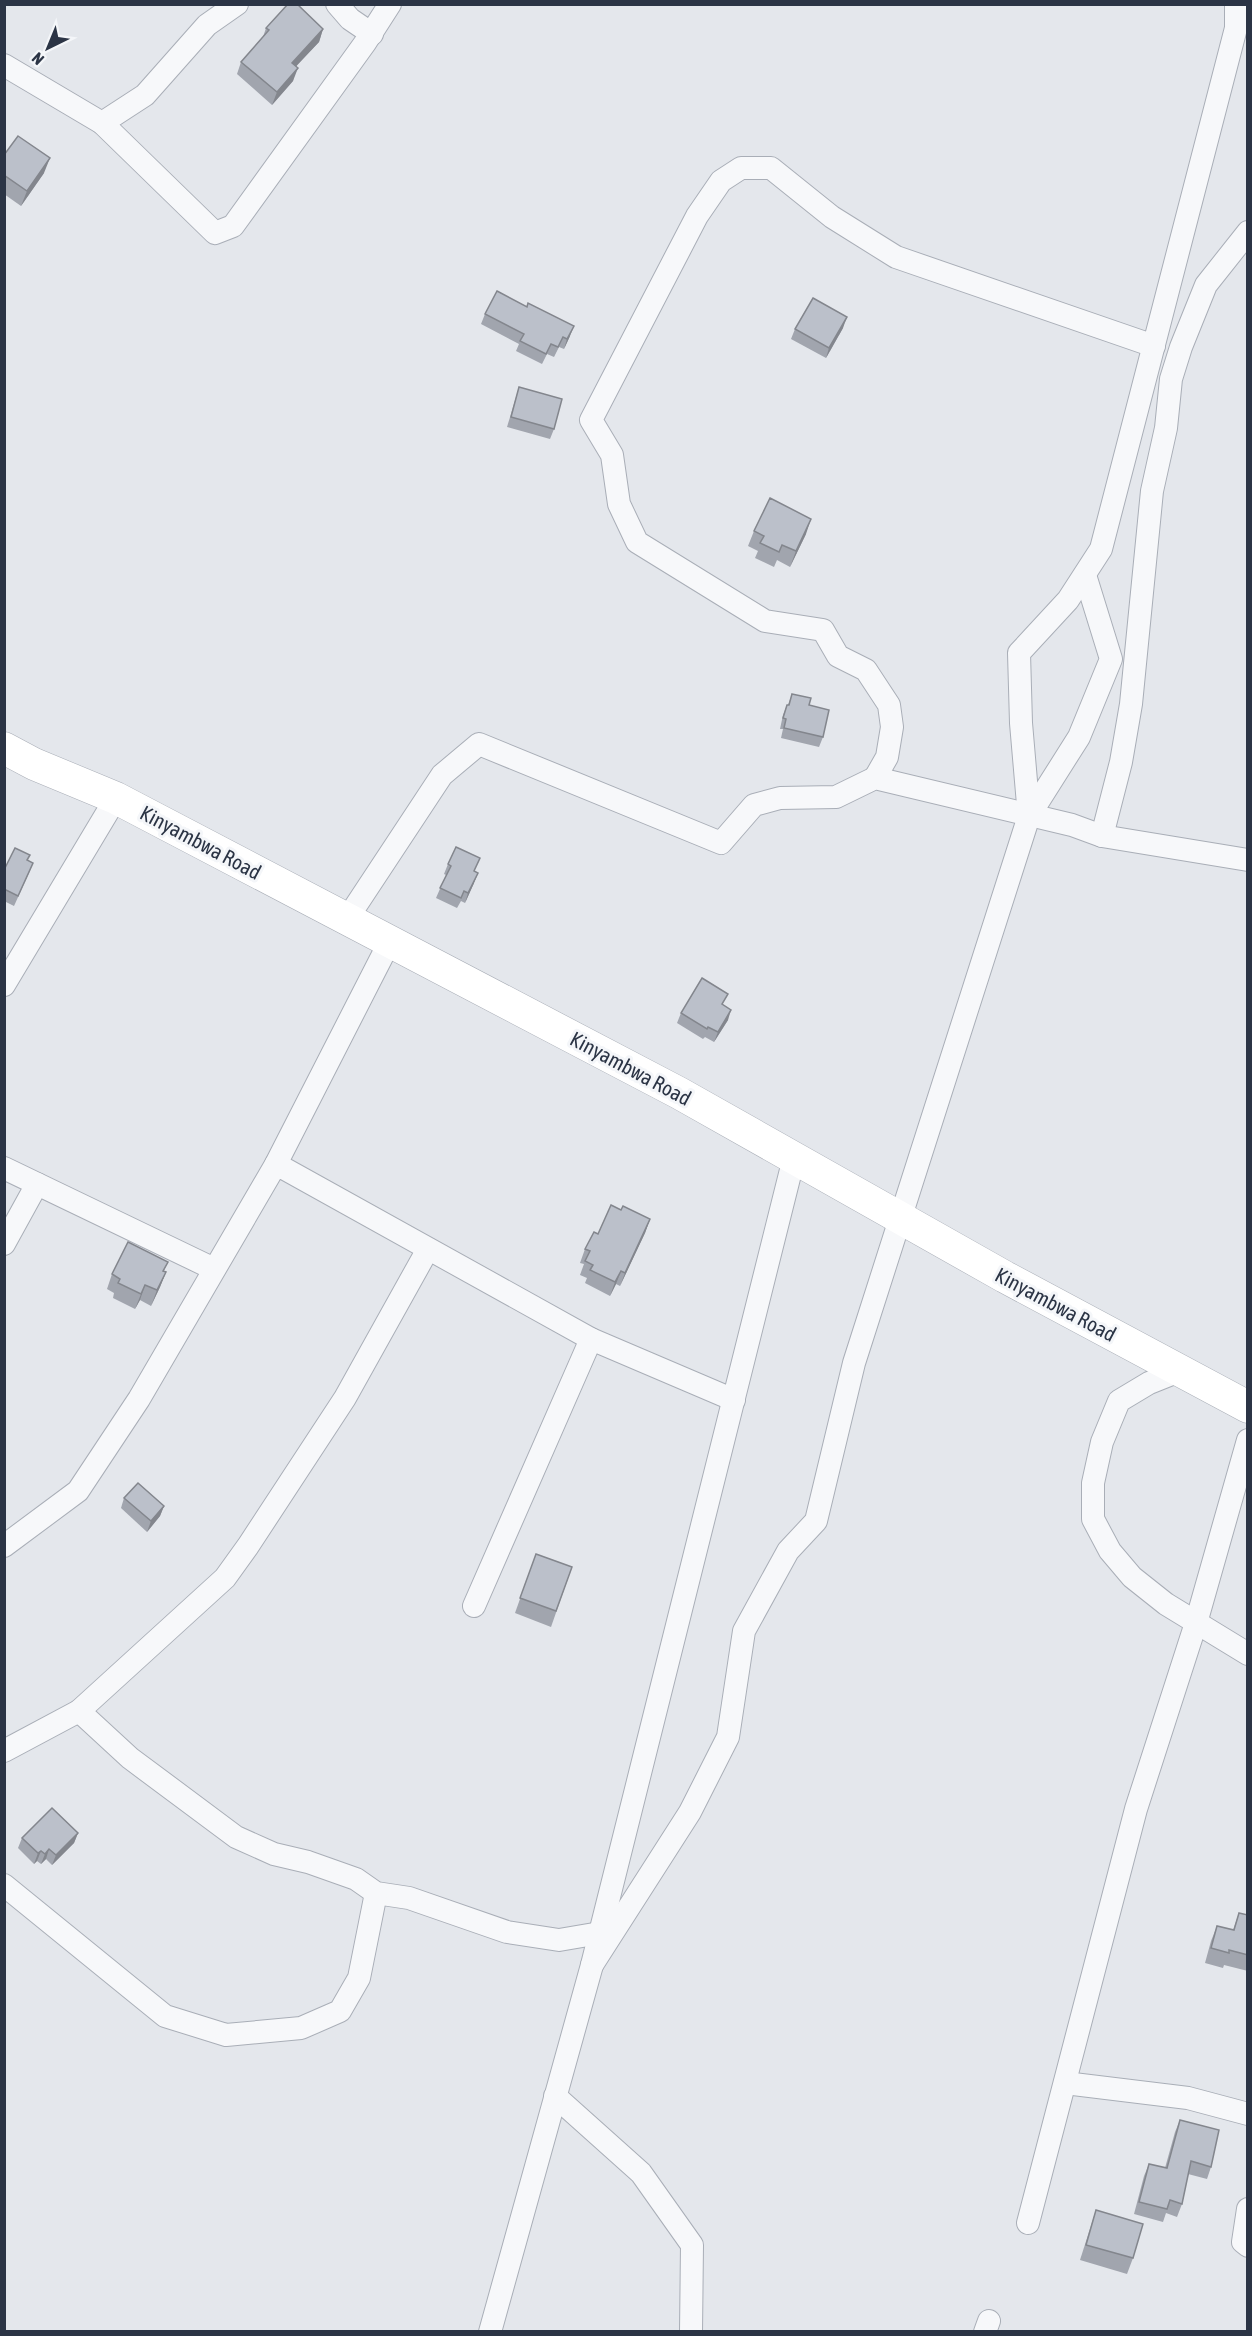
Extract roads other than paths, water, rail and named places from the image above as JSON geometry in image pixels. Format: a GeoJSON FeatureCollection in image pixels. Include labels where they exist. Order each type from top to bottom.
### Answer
{"type":"FeatureCollection","features":[{"type":"Feature","properties":{"kind":"street"},"geometry":{"type":"LineString","coordinates":[[102,123],[145,95],[207,25],[237,4]]}},
{"type":"Feature","properties":{"kind":"street"},"geometry":{"type":"LineString","coordinates":[[337,4],[350,19],[372,34]]}},
{"type":"Feature","properties":{"kind":"street"},"geometry":{"type":"LineString","coordinates":[[4,65],[102,123],[215,233],[233,226],[372,34],[390,4]]}},
{"type":"Feature","properties":{"kind":"street"},"geometry":{"type":"LineString","coordinates":[[1029,816],[1021,723],[1019,653],[1068,600],[1101,549],[1242,25],[1236,4]]}},
{"type":"Feature","properties":{"kind":"street"},"geometry":{"type":"LineString","coordinates":[[346,919],[442,775],[480,744],[722,843],[754,805],[780,798],[837,797],[875,778],[887,757],[892,727],[890,705],[866,670],[838,656],[823,630],[765,621],[637,542],[619,504],[612,455],[591,420],[697,216],[721,182],[741,168],[771,168],[832,217],[896,257],[1154,346]]}},
{"type":"Feature","properties":{"kind":"street"},"geometry":{"type":"LineString","coordinates":[[1102,836],[1121,762],[1131,704],[1152,491],[1166,428],[1171,379],[1180,347],[1206,285],[1248,232]]}},
{"type":"Feature","properties":{"kind":"street"},"geometry":{"type":"LineString","coordinates":[[592,1965],[690,1812],[728,1737],[744,1631],[788,1551],[816,1521],[854,1363],[1029,816],[1079,737],[1111,659],[1085,575]]}},
{"type":"Feature","properties":{"kind":"street","name":"Kinyambwa Road"},"geometry":{"type":"LineString","coordinates":[[4,748],[34,764],[116,798],[679,1093],[900,1218],[1248,1407]]}},
{"type":"Feature","properties":{"kind":"street"},"geometry":{"type":"LineString","coordinates":[[875,778],[1072,825],[1102,836],[1248,860]]}},
{"type":"Feature","properties":{"kind":"street"},"geometry":{"type":"LineString","coordinates":[[4,985],[116,798]]}},
{"type":"Feature","properties":{"kind":"street"},"geometry":{"type":"LineString","coordinates":[[4,1546],[78,1491],[139,1399],[276,1164],[390,941]]}},
{"type":"Feature","properties":{"kind":"street"},"geometry":{"type":"LineString","coordinates":[[490,2331],[592,1965],[794,1158]]}},
{"type":"Feature","properties":{"kind":"street"},"geometry":{"type":"LineString","coordinates":[[276,1164],[591,1339],[734,1400]]}},
{"type":"Feature","properties":{"kind":"street"},"geometry":{"type":"LineString","coordinates":[[4,1168],[214,1269]]}},
{"type":"Feature","properties":{"kind":"street"},"geometry":{"type":"LineString","coordinates":[[4,1244],[37,1184]]}},
{"type":"Feature","properties":{"kind":"street"},"geometry":{"type":"LineString","coordinates":[[4,1751],[79,1711],[225,1578],[345,1398],[428,1249]]}},
{"type":"Feature","properties":{"kind":"street"},"geometry":{"type":"LineString","coordinates":[[474,1606],[591,1339]]}},
{"type":"Feature","properties":{"kind":"street"},"geometry":{"type":"LineString","coordinates":[[1179,1371],[1149,1383],[1119,1401],[1102,1442],[1093,1483],[1093,1519],[1110,1551],[1132,1577],[1166,1604],[1248,1654]]}},
{"type":"Feature","properties":{"kind":"street"},"geometry":{"type":"LineString","coordinates":[[1028,2223],[1136,1809],[1196,1623],[1248,1440]]}},
{"type":"Feature","properties":{"kind":"street"},"geometry":{"type":"LineString","coordinates":[[79,1711],[130,1758],[236,1837],[274,1854],[308,1862],[356,1879],[376,1893],[409,1898],[507,1932],[559,1940],[600,1933]]}},
{"type":"Feature","properties":{"kind":"street"},"geometry":{"type":"LineString","coordinates":[[4,1885],[165,2016],[226,2035],[301,2028],[340,2011],[358,1978],[376,1893]]}},
{"type":"Feature","properties":{"kind":"street"},"geometry":{"type":"LineString","coordinates":[[1065,2083],[1188,2098],[1248,2114]]}},
{"type":"Feature","properties":{"kind":"street"},"geometry":{"type":"LineString","coordinates":[[555,2096],[641,2173],[692,2245],[691,2331]]}},
{"type":"Feature","properties":{"kind":"street"},"geometry":{"type":"LineString","coordinates":[[1248,2209],[1243,2242],[1248,2246]]}}]}
